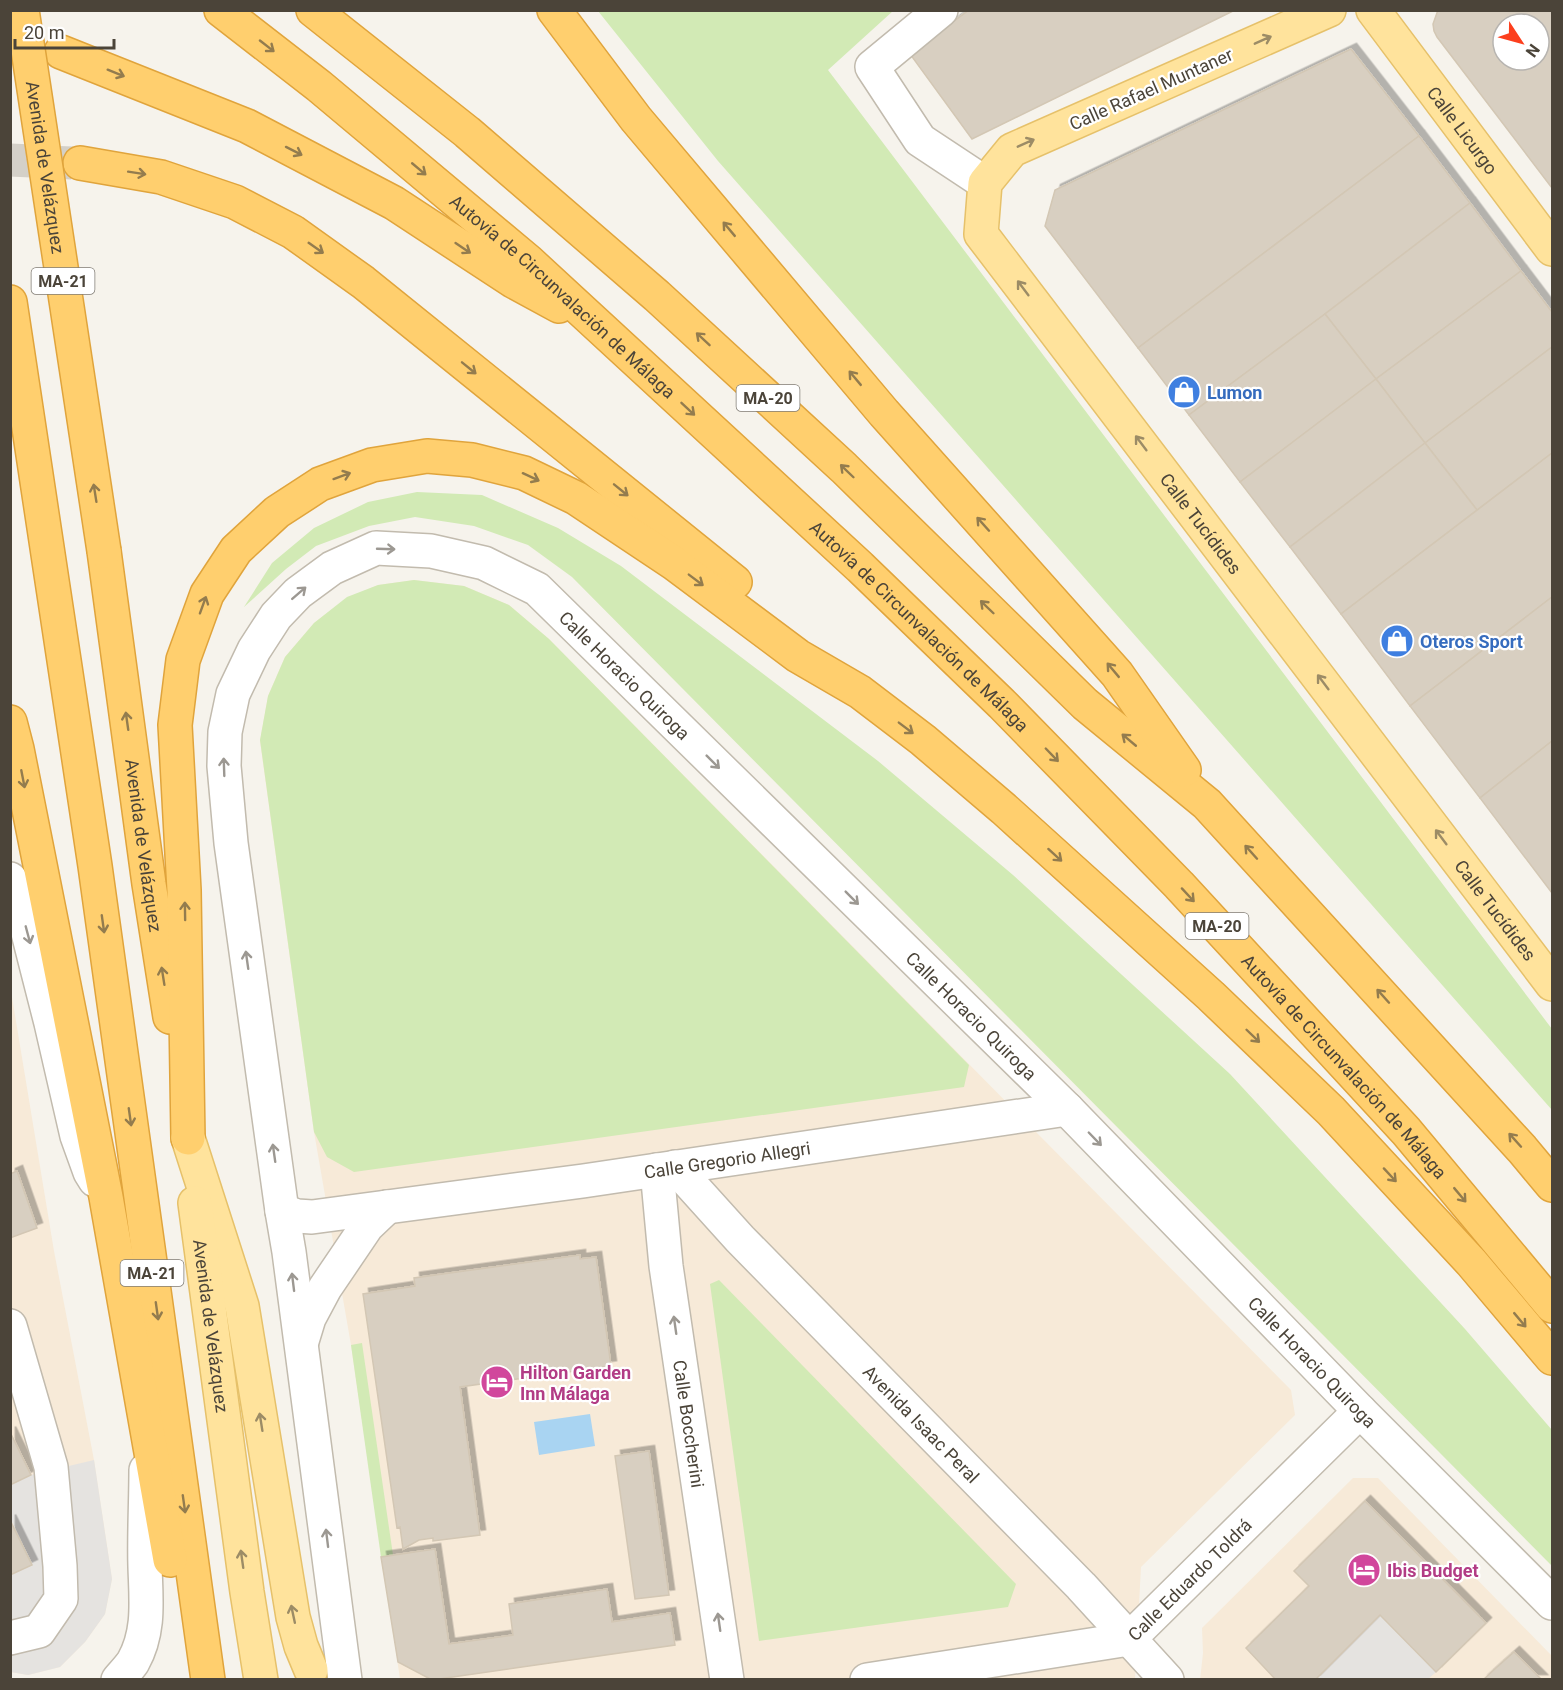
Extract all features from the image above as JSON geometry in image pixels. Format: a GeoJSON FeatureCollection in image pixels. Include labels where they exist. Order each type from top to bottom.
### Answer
{"type":"FeatureCollection","features":[{"type":"Feature","properties":{"kind":"highway","name":"Avenida de Velázquez"},"geometry":{"type":"LineString","coordinates":[[22,10],[104,551],[149,884],[188,1138]]}},
{"type":"Feature","properties":{"kind":"highway","name":"Autovía de Circunvalación de Málaga"},"geometry":{"type":"LineString","coordinates":[[221,10],[319,86],[519,253],[860,567],[1002,704],[1179,885],[1406,1131],[1552,1306]]}},
{"type":"Feature","properties":{"kind":"highway","name":"MA-20"},"geometry":{"type":"LineString","coordinates":[[313,10],[467,132],[657,296],[844,468],[1085,704],[1207,804],[1506,1131],[1552,1185]]}},
{"type":"Feature","properties":{"kind":"highway"},"geometry":{"type":"LineString","coordinates":[[554,10],[636,119],[884,413],[1117,674],[1207,804]]}},
{"type":"Feature","properties":{"kind":"highway"},"geometry":{"type":"LineString","coordinates":[[61,52],[247,126],[394,203],[513,281],[598,327]]}},
{"type":"Feature","properties":{"kind":"highway"},"geometry":{"type":"LineString","coordinates":[[80,163],[161,177],[235,202],[293,232],[363,282],[812,643],[860,692]]}},
{"type":"Feature","properties":{"kind":"highway","name":"MA-21"},"geometry":{"type":"LineString","coordinates":[[10,302],[95,866],[208,1680]]}},
{"type":"Feature","properties":{"kind":"highway"},"geometry":{"type":"LineString","coordinates":[[188,1138],[184,890],[175,725],[183,660],[207,594],[236,550],[277,512],[320,484],[372,465],[427,456],[472,460],[524,473],[576,498],[675,564],[798,656],[860,692],[923,740],[1004,809],[1211,996],[1322,1102],[1471,1262],[1552,1358]]}},
{"type":"Feature","properties":{"kind":"highway"},"geometry":{"type":"LineString","coordinates":[[10,722],[106,1197],[178,1605],[198,1680]]}},
{"type":"Feature","properties":{"kind":"main road","name":"Calle Rafael Muntaner"},"geometry":{"type":"LineString","coordinates":[[985,183],[1012,150],[1329,10]]}},
{"type":"Feature","properties":{"kind":"main road","name":"Calle Licurgo"},"geometry":{"type":"LineString","coordinates":[[1373,10],[1552,249]]}},
{"type":"Feature","properties":{"kind":"main road","name":"Calle Tucídides"},"geometry":{"type":"LineString","coordinates":[[985,183],[981,234],[1552,984]]}},
{"type":"Feature","properties":{"kind":"main road","name":"Avenida de Velázquez"},"geometry":{"type":"LineString","coordinates":[[188,1138],[197,1226],[261,1680]]}},
{"type":"Feature","properties":{"kind":"main road"},"geometry":{"type":"LineString","coordinates":[[188,1138],[242,1306],[293,1617],[301,1646],[316,1675]]}},
{"type":"Feature","properties":{"kind":"main road"},"geometry":{"type":"LineString","coordinates":[[247,1592],[268,1627],[288,1650],[316,1675]]}},
{"type":"Feature","properties":{"kind":"street"},"geometry":{"type":"LineString","coordinates":[[941,10],[872,67],[920,140],[985,183]]}},
{"type":"Feature","properties":{"kind":"street","name":"Calle Horacio Quiroga"},"geometry":{"type":"LineString","coordinates":[[282,1211],[231,843],[224,766],[225,732],[233,694],[254,650],[276,616],[298,593],[332,568],[376,548],[431,551],[484,562],[537,589],[1067,1109],[1360,1411],[1552,1603]]}},
{"type":"Feature","properties":{"kind":"street"},"geometry":{"type":"LineString","coordinates":[[10,879],[27,928],[76,1136],[90,1172],[106,1197]]}},
{"type":"Feature","properties":{"kind":"street","name":"Calle Gregorio Allegri"},"geometry":{"type":"LineString","coordinates":[[282,1211],[297,1216],[312,1217],[666,1169],[1067,1109]]}},
{"type":"Feature","properties":{"kind":"street","name":"Avenida Isaac Peral"},"geometry":{"type":"LineString","coordinates":[[666,1169],[740,1239],[1081,1586],[1167,1680]]}},
{"type":"Feature","properties":{"kind":"street","name":"Calle Boccherini"},"geometry":{"type":"LineString","coordinates":[[666,1169],[666,1266],[727,1680]]}},
{"type":"Feature","properties":{"kind":"street"},"geometry":{"type":"LineString","coordinates":[[301,1343],[309,1318],[325,1288],[367,1226],[387,1207]]}},
{"type":"Feature","properties":{"kind":"street"},"geometry":{"type":"LineString","coordinates":[[282,1211],[345,1680]]}},
{"type":"Feature","properties":{"kind":"street"},"geometry":{"type":"LineString","coordinates":[[10,1326],[51,1467],[61,1599],[39,1631],[10,1638]]}},
{"type":"Feature","properties":{"kind":"street","name":"Calle Eduardo Toldrá"},"geometry":{"type":"LineString","coordinates":[[867,1680],[1129,1639],[1360,1411]]}},
{"type":"Feature","properties":{"kind":"street"},"geometry":{"type":"LineString","coordinates":[[118,1680],[132,1662],[146,1624],[146,1426]]}},
{"type":"Feature","properties":{"kind":"shaded area"},"geometry":{"type":"Polygon","coordinates":[[[414,580],[464,586],[509,605],[549,639],[1291,1390],[1295,1415],[1141,1567],[1135,1679],[400,1679],[351,1345],[314,1132],[260,741],[268,696],[285,657],[314,623],[347,598],[378,585],[414,580]]]}},
{"type":"Feature","properties":{"kind":"shaded area"},"geometry":{"type":"Polygon","coordinates":[[[10,985],[54,1251],[94,1460],[112,1579],[105,1614],[85,1642],[60,1667],[28,1675],[10,1672],[10,985]]]}},
{"type":"Feature","properties":{"kind":"shaded area"},"geometry":{"type":"Polygon","coordinates":[[[94,1460],[112,1579],[105,1614],[85,1642],[60,1667],[28,1675],[11,1672],[11,1575],[32,1565],[11,1520],[11,1485],[31,1475],[94,1460]]]}},
{"type":"Feature","properties":{"kind":"shaded area","name":"Ibis Budget"},"geometry":{"type":"Polygon","coordinates":[[[1353,1478],[1378,1478],[1552,1656],[1552,1679],[1200,1680],[1203,1653],[1202,1628],[1353,1478]]]}},
{"type":"Feature","properties":{"kind":"shaded area"},"geometry":{"type":"Polygon","coordinates":[[[1380,1615],[1436,1672],[1428,1679],[1315,1680],[1380,1615]]]}},
{"type":"Feature","properties":{"kind":"green space"},"geometry":{"type":"Polygon","coordinates":[[[598,11],[893,11],[828,70],[1552,1029],[1552,1110],[718,161],[598,11]]]}},
{"type":"Feature","properties":{"kind":"green space"},"geometry":{"type":"Polygon","coordinates":[[[417,492],[482,495],[558,528],[621,566],[878,761],[1013,875],[1230,1074],[1465,1329],[1552,1430],[1552,1566],[572,577],[528,545],[474,526],[415,517],[369,526],[316,546],[286,569],[244,607],[272,563],[314,528],[368,502],[417,492]]]}},
{"type":"Feature","properties":{"kind":"green space"},"geometry":{"type":"Polygon","coordinates":[[[414,580],[464,586],[509,605],[549,639],[969,1065],[964,1087],[354,1172],[327,1157],[314,1132],[260,740],[268,696],[285,657],[314,623],[347,597],[378,585],[414,580]]]}},
{"type":"Feature","properties":{"kind":"green space"},"geometry":{"type":"Polygon","coordinates":[[[719,1280],[1016,1584],[1008,1607],[759,1641],[710,1284],[719,1280]]]}},
{"type":"Feature","properties":{"kind":"green space"},"geometry":{"type":"Polygon","coordinates":[[[362,1343],[393,1555],[381,1557],[351,1345],[362,1343]]]}},
{"type":"Feature","properties":{"kind":"water"},"geometry":{"type":"Polygon","coordinates":[[[590,1414],[595,1446],[539,1455],[534,1422],[590,1414]]]}},
{"type":"Feature","properties":{"kind":"building"},"geometry":{"type":"Polygon","coordinates":[[[969,10],[1235,10],[972,139],[910,54],[969,10]]]}},
{"type":"Feature","properties":{"kind":"building"},"geometry":{"type":"Polygon","coordinates":[[[1438,10],[1552,10],[1552,188],[1437,37],[1433,24],[1438,10]]]}},
{"type":"Feature","properties":{"kind":"building"},"geometry":{"type":"Polygon","coordinates":[[[1351,49],[1419,136],[1138,348],[1045,226],[1055,190],[1351,49]]]}},
{"type":"Feature","properties":{"kind":"building"},"geometry":{"type":"Polygon","coordinates":[[[1419,136],[1470,203],[1189,415],[1138,348],[1419,136]]]}},
{"type":"Feature","properties":{"kind":"building"},"geometry":{"type":"Polygon","coordinates":[[[1470,203],[1521,271],[1376,379],[1325,314],[1470,203]]]}},
{"type":"Feature","properties":{"kind":"building"},"geometry":{"type":"Polygon","coordinates":[[[1521,271],[1552,312],[1552,347],[1425,443],[1376,379],[1521,271]]]}},
{"type":"Feature","properties":{"kind":"building"},"geometry":{"type":"Polygon","coordinates":[[[1325,314],[1376,379],[1240,482],[1189,415],[1325,314]]]}},
{"type":"Feature","properties":{"kind":"building"},"geometry":{"type":"Polygon","coordinates":[[[1552,347],[1552,453],[1477,510],[1425,443],[1552,347]]]}},
{"type":"Feature","properties":{"kind":"building"},"geometry":{"type":"Polygon","coordinates":[[[1376,379],[1425,443],[1290,547],[1240,482],[1376,379]]]}},
{"type":"Feature","properties":{"kind":"building"},"geometry":{"type":"Polygon","coordinates":[[[1425,443],[1477,510],[1341,614],[1290,547],[1425,443]]]}},
{"type":"Feature","properties":{"kind":"building"},"geometry":{"type":"Polygon","coordinates":[[[1552,453],[1552,597],[1410,706],[1341,614],[1552,453]]]}},
{"type":"Feature","properties":{"kind":"building"},"geometry":{"type":"Polygon","coordinates":[[[1552,597],[1552,741],[1480,798],[1410,706],[1552,597]]]}},
{"type":"Feature","properties":{"kind":"building"},"geometry":{"type":"Polygon","coordinates":[[[1552,741],[1552,893],[1480,798],[1552,741]]]}},
{"type":"Feature","properties":{"kind":"building"},"geometry":{"type":"Polygon","coordinates":[[[17,1171],[37,1228],[10,1238],[10,1174],[17,1171]]]}},
{"type":"Feature","properties":{"kind":"building"},"geometry":{"type":"Polygon","coordinates":[[[580,1255],[580,1259],[596,1257],[611,1366],[460,1387],[480,1535],[433,1541],[433,1538],[419,1540],[403,1549],[400,1527],[397,1528],[363,1294],[415,1286],[414,1278],[580,1255]]]}},
{"type":"Feature","properties":{"kind":"building"},"geometry":{"type":"Polygon","coordinates":[[[10,1432],[31,1475],[10,1485],[10,1432]]]}},
{"type":"Feature","properties":{"kind":"building"},"geometry":{"type":"Polygon","coordinates":[[[649,1451],[669,1595],[635,1599],[615,1456],[649,1451]]]}},
{"type":"Feature","properties":{"kind":"building"},"geometry":{"type":"Polygon","coordinates":[[[1365,1501],[1486,1623],[1436,1672],[1380,1615],[1315,1680],[1276,1680],[1246,1648],[1309,1586],[1294,1571],[1365,1501]]]}},
{"type":"Feature","properties":{"kind":"building"},"geometry":{"type":"Polygon","coordinates":[[[10,1520],[32,1565],[10,1575],[10,1520]]]}},
{"type":"Feature","properties":{"kind":"building"},"geometry":{"type":"Polygon","coordinates":[[[435,1549],[449,1644],[513,1635],[509,1604],[607,1589],[612,1622],[670,1613],[675,1645],[432,1680],[398,1662],[381,1557],[435,1549]]]}},
{"type":"Feature","properties":{"kind":"building"},"geometry":{"type":"Polygon","coordinates":[[[1514,1652],[1542,1680],[1483,1680],[1496,1668],[1514,1652]]]}},
{"type":"Feature","properties":{"kind":"tunnel"},"geometry":{"type":"LineString","coordinates":[[10,160],[72,163]]}},
{"type":"Feature","properties":{"kind":"place","name":"Lumon"},"geometry":{"type":"Point","coordinates":[1184,392]}},
{"type":"Feature","properties":{"kind":"place","name":"Oteros Sport"},"geometry":{"type":"Point","coordinates":[1397,641]}},
{"type":"Feature","properties":{"kind":"place","name":"Hilton Garden Inn Málaga"},"geometry":{"type":"Point","coordinates":[497,1382]}},
{"type":"Feature","properties":{"kind":"place","name":"Ibis Budget"},"geometry":{"type":"Point","coordinates":[1364,1570]}}]}
